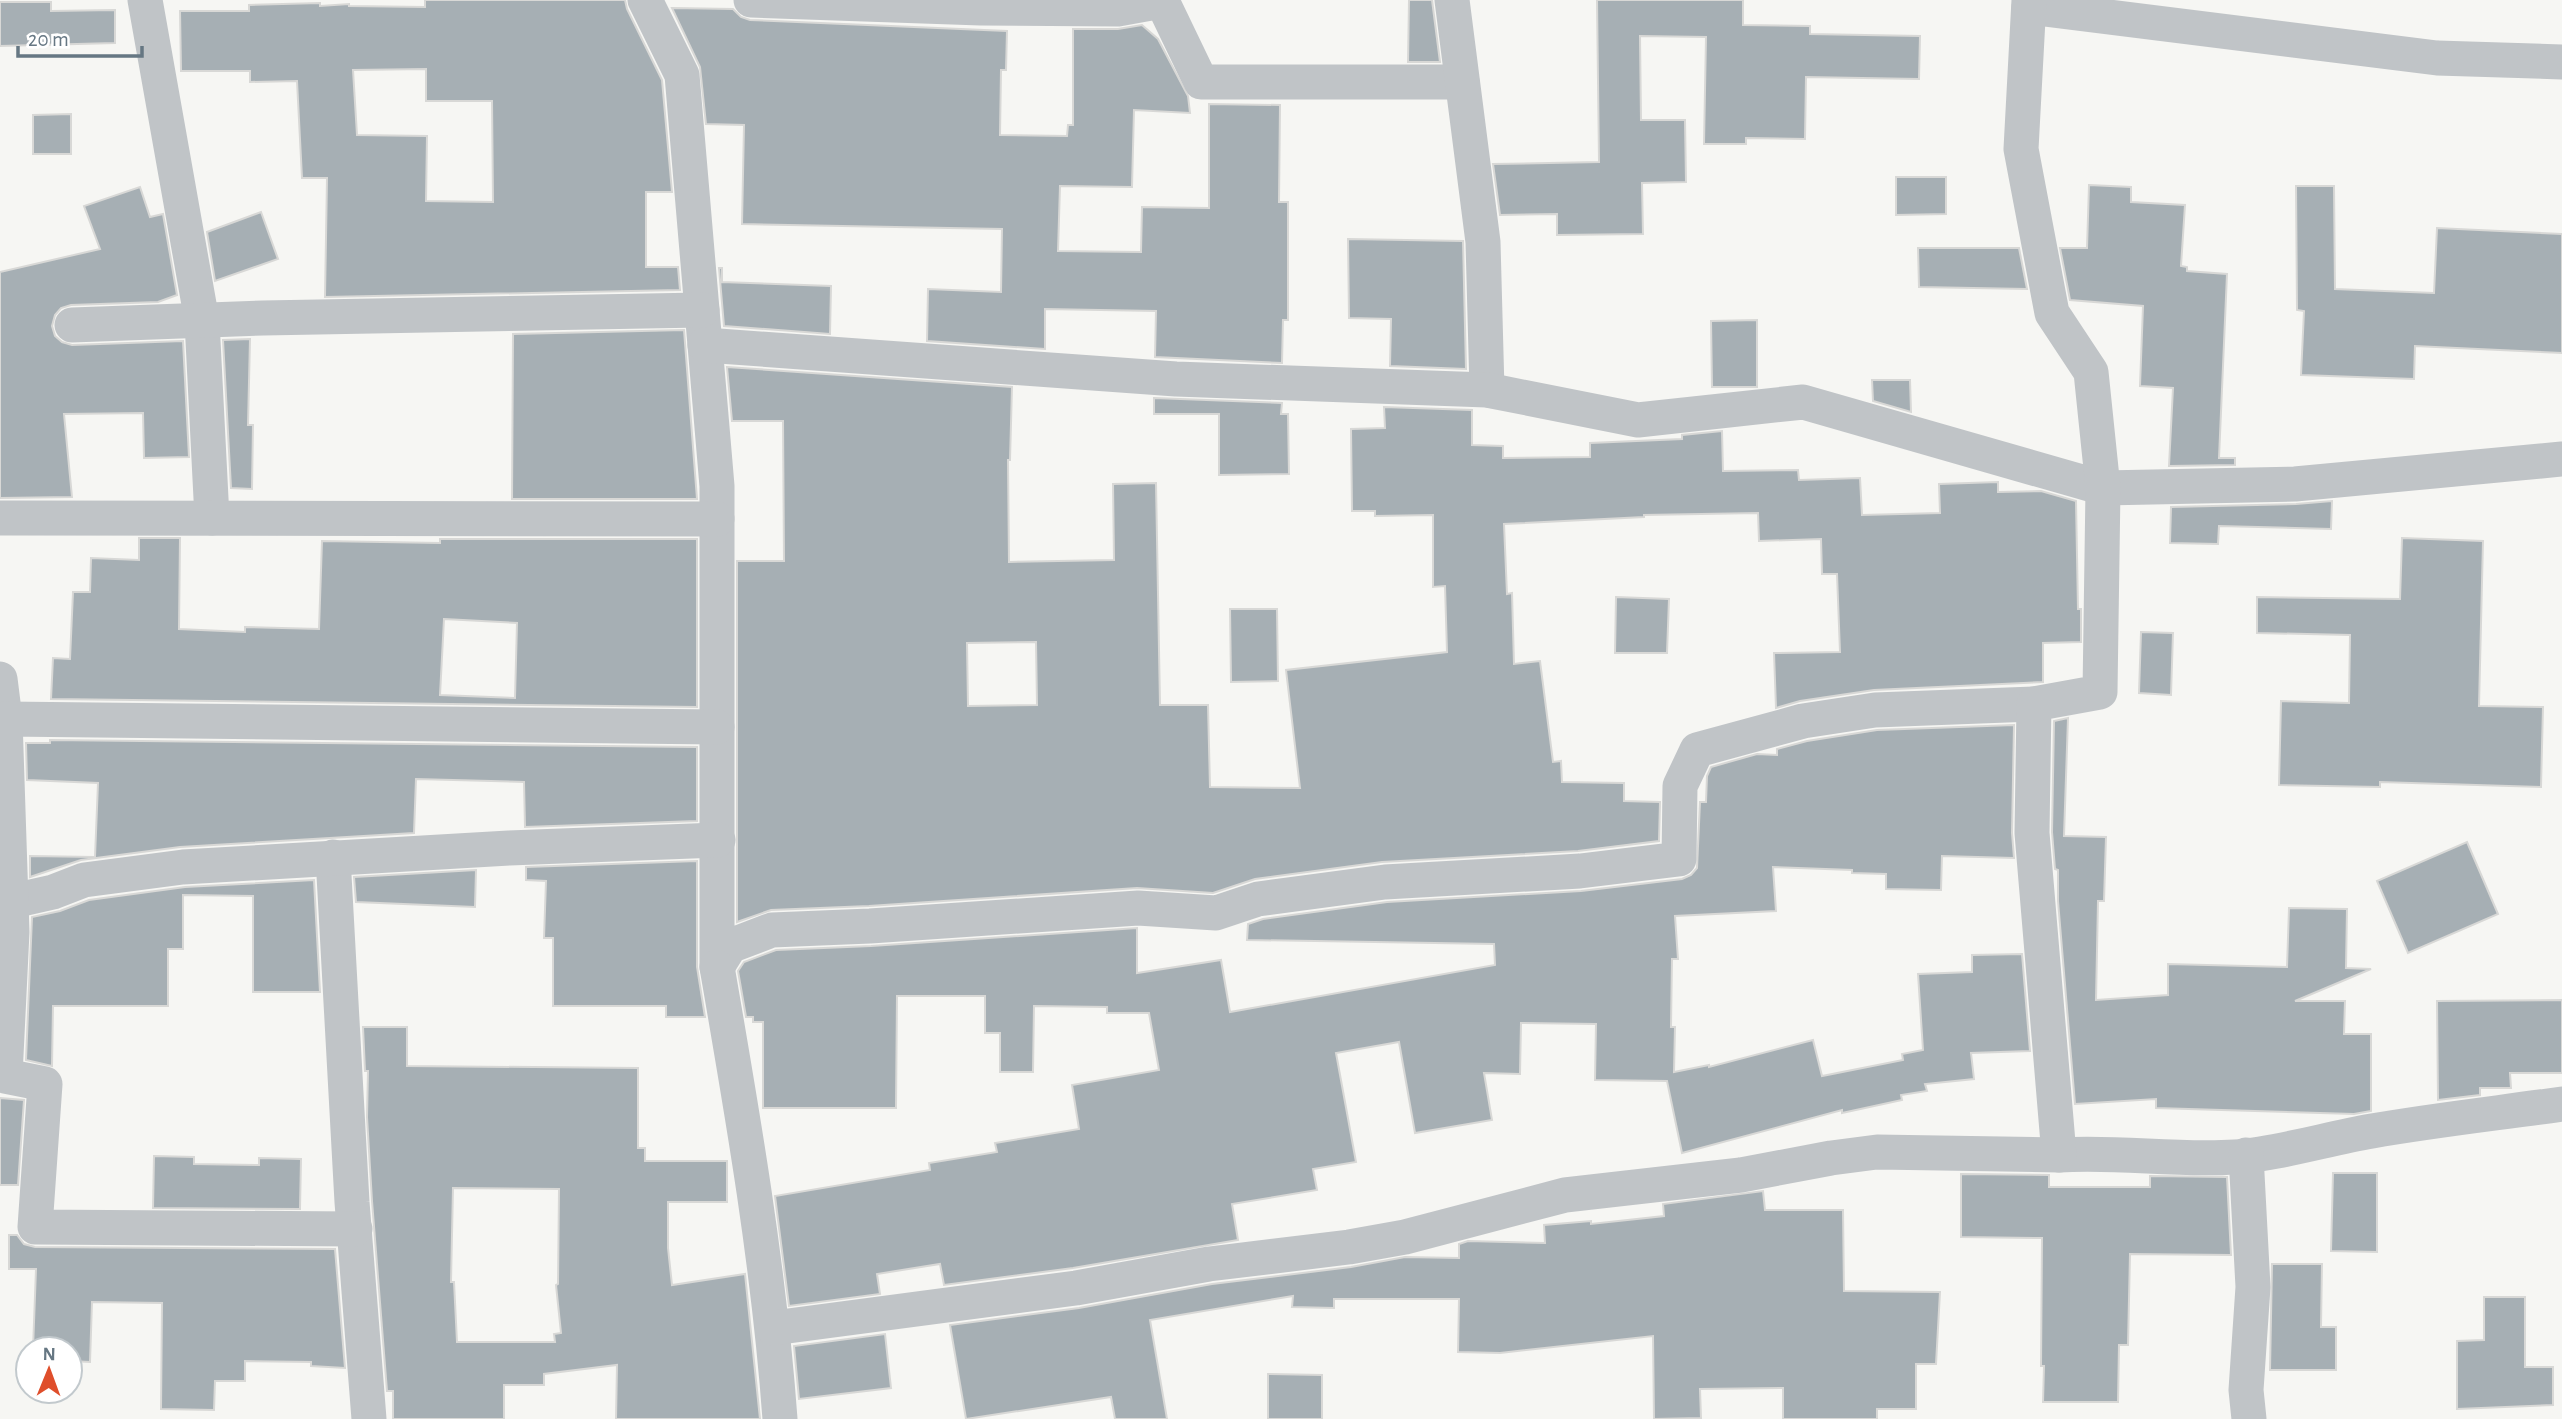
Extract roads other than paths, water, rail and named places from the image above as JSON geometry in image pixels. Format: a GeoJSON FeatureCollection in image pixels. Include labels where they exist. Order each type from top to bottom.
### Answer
{"type":"FeatureCollection","features":[{"type":"Feature","properties":{"kind":"street"},"geometry":{"type":"LineString","coordinates":[[145,0],[202,321],[212,518]]}},
{"type":"Feature","properties":{"kind":"street"},"geometry":{"type":"LineString","coordinates":[[645,0],[682,75],[717,486],[717,967],[745,1129],[773,1328],[780,1419]]}},
{"type":"Feature","properties":{"kind":"street"},"geometry":{"type":"LineString","coordinates":[[751,0],[968,8],[1104,9],[1162,1],[1201,82],[1462,82]]}},
{"type":"Feature","properties":{"kind":"street"},"geometry":{"type":"LineString","coordinates":[[1452,0],[1483,242],[1487,390]]}},
{"type":"Feature","properties":{"kind":"street"},"geometry":{"type":"LineString","coordinates":[[717,967],[730,946],[772,930],[1138,908],[1216,913],[1258,900],[1385,882],[1580,871],[1679,859],[1680,786],[1697,750],[1803,721],[1875,709],[2034,704],[2100,692],[2103,488],[2091,372],[2052,313],[2021,149],[2029,4],[2437,58],[2562,62]]}},
{"type":"Feature","properties":{"kind":"street"},"geometry":{"type":"LineString","coordinates":[[72,326],[702,310]]}},
{"type":"Feature","properties":{"kind":"street"},"geometry":{"type":"LineString","coordinates":[[705,345],[1176,379],[1487,390],[1638,421],[1804,402],[2103,488],[2295,484],[2562,459]]}},
{"type":"Feature","properties":{"kind":"street"},"geometry":{"type":"LineString","coordinates":[[0,518],[717,519]]}},
{"type":"Feature","properties":{"kind":"street"},"geometry":{"type":"LineString","coordinates":[[0,678],[5,719],[5,903],[12,932],[5,1076],[45,1084],[35,1227],[355,1229]]}},
{"type":"Feature","properties":{"kind":"street"},"geometry":{"type":"LineString","coordinates":[[2034,704],[2032,833],[2059,1155]]}},
{"type":"Feature","properties":{"kind":"street"},"geometry":{"type":"LineString","coordinates":[[5,719],[717,727]]}},
{"type":"Feature","properties":{"kind":"street"},"geometry":{"type":"LineString","coordinates":[[5,903],[53,892],[84,880],[183,867],[333,857],[718,840]]}},
{"type":"Feature","properties":{"kind":"street"},"geometry":{"type":"LineString","coordinates":[[333,857],[369,1419]]}},
{"type":"Feature","properties":{"kind":"street"},"geometry":{"type":"LineString","coordinates":[[773,1328],[1076,1288],[1209,1264],[1349,1247],[1405,1237],[1565,1195],[1741,1175],[1877,1152],[2059,1155],[2092,1153],[2173,1159],[2246,1156],[2274,1153],[2371,1131],[2562,1104]]}},
{"type":"Feature","properties":{"kind":"street"},"geometry":{"type":"LineString","coordinates":[[2246,1156],[2253,1287],[2246,1390],[2249,1419]]}}]}
